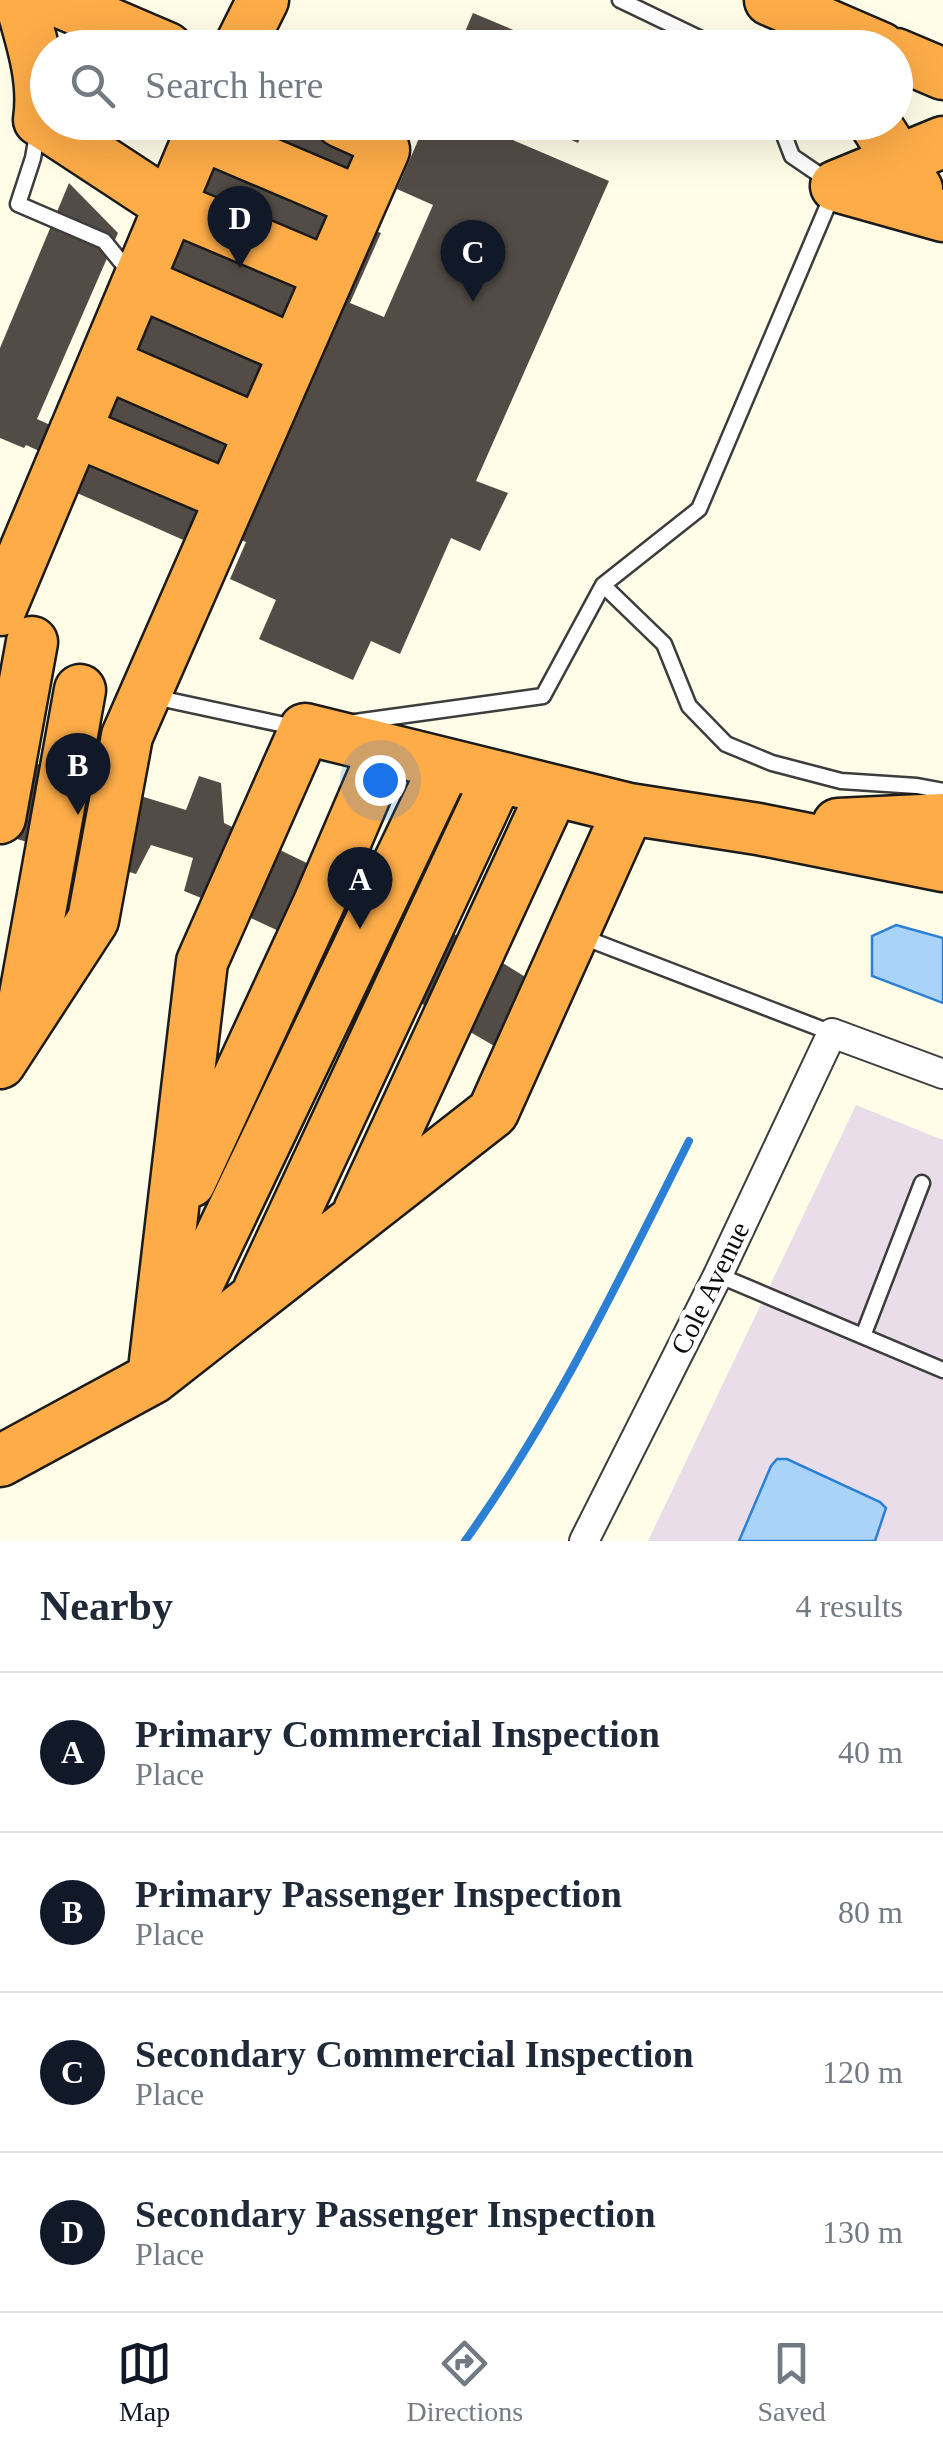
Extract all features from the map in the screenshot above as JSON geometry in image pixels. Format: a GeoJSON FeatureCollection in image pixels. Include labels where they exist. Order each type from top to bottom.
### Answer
{"type":"FeatureCollection","features":[{"type":"Feature","properties":{"kind":"highway"},"geometry":{"type":"LineString","coordinates":[[20,0],[30,33]]}},
{"type":"Feature","properties":{"kind":"highway"},"geometry":{"type":"LineString","coordinates":[[55,0],[125,30]]}},
{"type":"Feature","properties":{"kind":"highway"},"geometry":{"type":"LineString","coordinates":[[248,30],[264,0]]}},
{"type":"Feature","properties":{"kind":"highway"},"geometry":{"type":"LineString","coordinates":[[740,0],[789,30]]}},
{"type":"Feature","properties":{"kind":"highway"},"geometry":{"type":"LineString","coordinates":[[770,0],[839,30]]}},
{"type":"Feature","properties":{"kind":"highway"},"geometry":{"type":"LineString","coordinates":[[913,61],[943,74]]}},
{"type":"Feature","properties":{"kind":"highway"},"geometry":{"type":"LineString","coordinates":[[69,140],[170,206],[329,273]]}},
{"type":"Feature","properties":{"kind":"highway"},"geometry":{"type":"LineString","coordinates":[[9,1050],[55,666],[76,431],[198,140]]}},
{"type":"Feature","properties":{"kind":"highway"},"geometry":{"type":"LineString","coordinates":[[228,140],[360,202]]}},
{"type":"Feature","properties":{"kind":"highway"},"geometry":{"type":"LineString","coordinates":[[0,818],[55,666],[231,497],[384,150],[381,140]]}},
{"type":"Feature","properties":{"kind":"highway"},"geometry":{"type":"LineString","coordinates":[[836,186],[905,142],[937,213]]}},
{"type":"Feature","properties":{"kind":"highway"},"geometry":{"type":"LineString","coordinates":[[836,186],[937,213]]}},
{"type":"Feature","properties":{"kind":"highway"},"geometry":{"type":"LineString","coordinates":[[138,282],[295,351]]}},
{"type":"Feature","properties":{"kind":"highway"},"geometry":{"type":"LineString","coordinates":[[104,363],[260,430]]}},
{"type":"Feature","properties":{"kind":"highway"},"geometry":{"type":"LineString","coordinates":[[76,431],[231,497]]}},
{"type":"Feature","properties":{"kind":"highway"},"geometry":{"type":"LineString","coordinates":[[0,956],[55,666]]}},
{"type":"Feature","properties":{"kind":"highway"},"geometry":{"type":"LineString","coordinates":[[9,1050],[93,920],[55,666]]}},
{"type":"Feature","properties":{"kind":"highway"},"geometry":{"type":"LineString","coordinates":[[470,770],[943,866]]}},
{"type":"Feature","properties":{"kind":"highway"},"geometry":{"type":"LineString","coordinates":[[0,1461],[152,1378],[493,1112],[573,934],[470,770]]}},
{"type":"Feature","properties":{"kind":"highway"},"geometry":{"type":"LineString","coordinates":[[152,1378],[190,1060],[470,770]]}},
{"type":"Feature","properties":{"kind":"highway"},"geometry":{"type":"LineString","coordinates":[[450,1146],[470,770]]}},
{"type":"Feature","properties":{"kind":"highway"},"geometry":{"type":"LineString","coordinates":[[180,1149],[470,770]]}},
{"type":"Feature","properties":{"kind":"highway"},"geometry":{"type":"LineString","coordinates":[[405,1182],[470,770]]}},
{"type":"Feature","properties":{"kind":"highway"},"geometry":{"type":"LineString","coordinates":[[354,1220],[470,770]]}},
{"type":"Feature","properties":{"kind":"highway"},"geometry":{"type":"LineString","coordinates":[[171,1223],[320,904],[470,770]]}},
{"type":"Feature","properties":{"kind":"highway"},"geometry":{"type":"LineString","coordinates":[[307,1258],[445,968],[470,770]]}},
{"type":"Feature","properties":{"kind":"highway"},"geometry":{"type":"LineString","coordinates":[[255,1298],[470,770]]}},
{"type":"Feature","properties":{"kind":"highway"},"geometry":{"type":"LineString","coordinates":[[162,1304],[346,914],[470,770]]}},
{"type":"Feature","properties":{"kind":"highway"},"geometry":{"type":"LineString","coordinates":[[205,1337],[470,770]]}},
{"type":"Feature","properties":{"kind":"highway"},"geometry":{"type":"LineString","coordinates":[[152,1378],[470,770]]}},
{"type":"Feature","properties":{"kind":"highway"},"geometry":{"type":"LineString","coordinates":[[758,829],[943,819]]}},
{"type":"Feature","properties":{"kind":"street"},"geometry":{"type":"LineString","coordinates":[[832,1033],[943,1074]]}},
{"type":"Feature","properties":{"kind":"street","name":"Cole Avenue"},"geometry":{"type":"LineString","coordinates":[[584,1541],[718,1275],[832,1033]]}},
{"type":"Feature","properties":{"kind":"lane"},"geometry":{"type":"LineString","coordinates":[[620,0],[682,30]]}},
{"type":"Feature","properties":{"kind":"lane"},"geometry":{"type":"LineString","coordinates":[[36,140],[18,204],[104,242],[138,282]]}},
{"type":"Feature","properties":{"kind":"lane"},"geometry":{"type":"LineString","coordinates":[[55,666],[470,770],[543,696],[603,585],[699,509],[836,186],[792,156],[785,140]]}},
{"type":"Feature","properties":{"kind":"lane"},"geometry":{"type":"LineString","coordinates":[[603,585],[664,644],[688,706],[726,744],[772,763],[841,781],[943,791]]}},
{"type":"Feature","properties":{"kind":"lane"},"geometry":{"type":"LineString","coordinates":[[573,934],[832,1033]]}},
{"type":"Feature","properties":{"kind":"lane"},"geometry":{"type":"LineString","coordinates":[[863,1336],[922,1182]]}},
{"type":"Feature","properties":{"kind":"lane"},"geometry":{"type":"LineString","coordinates":[[718,1275],[943,1370]]}},
{"type":"Feature","properties":{"kind":"shaded area"},"geometry":{"type":"Polygon","coordinates":[[[856,1105],[943,1140],[943,1541],[648,1541],[856,1105]]]}},
{"type":"Feature","properties":{"kind":"water"},"geometry":{"type":"Polygon","coordinates":[[[896,925],[943,938],[943,1003],[872,976],[872,936],[896,925]]]}},
{"type":"Feature","properties":{"kind":"water"},"geometry":{"type":"Polygon","coordinates":[[[777,1459],[787,1459],[880,1502],[886,1508],[875,1541],[739,1541],[777,1459]]]}},
{"type":"Feature","properties":{"kind":"building"},"geometry":{"type":"Polygon","coordinates":[[[473,13],[513,30],[466,30],[473,13]]]}},
{"type":"Feature","properties":{"kind":"building"},"geometry":{"type":"Polygon","coordinates":[[[217,140],[334,140],[367,155],[363,226],[381,233],[350,303],[384,317],[433,205],[397,189],[418,140],[513,140],[609,181],[476,481],[508,493],[480,551],[451,538],[400,654],[371,641],[353,680],[259,639],[276,600],[230,579],[246,542],[206,525],[197,546],[68,489],[77,468],[0,438],[0,348],[69,183],[118,233],[37,419],[88,442],[217,140]]]}},
{"type":"Feature","properties":{"kind":"building"},"geometry":{"type":"Polygon","coordinates":[[[31,762],[186,810],[199,776],[221,783],[224,823],[464,939],[540,986],[508,1054],[369,973],[184,891],[193,858],[151,845],[136,874],[0,834],[31,762]]]}},
{"type":"Feature","properties":{"kind":"waterway"},"geometry":{"type":"LineString","coordinates":[[465,1541],[557,1396],[689,1141]]}},
{"type":"Feature","properties":{"kind":"place","name":"Secondary Passenger Inspection"},"geometry":{"type":"Point","coordinates":[240,268]}},
{"type":"Feature","properties":{"kind":"place","name":"Secondary Commercial Inspection"},"geometry":{"type":"Point","coordinates":[473,302]}},
{"type":"Feature","properties":{"kind":"place","name":"Primary Passenger Inspection"},"geometry":{"type":"Point","coordinates":[78,815]}},
{"type":"Feature","properties":{"kind":"place","name":"Primary Commercial Inspection"},"geometry":{"type":"Point","coordinates":[360,929]}}]}
